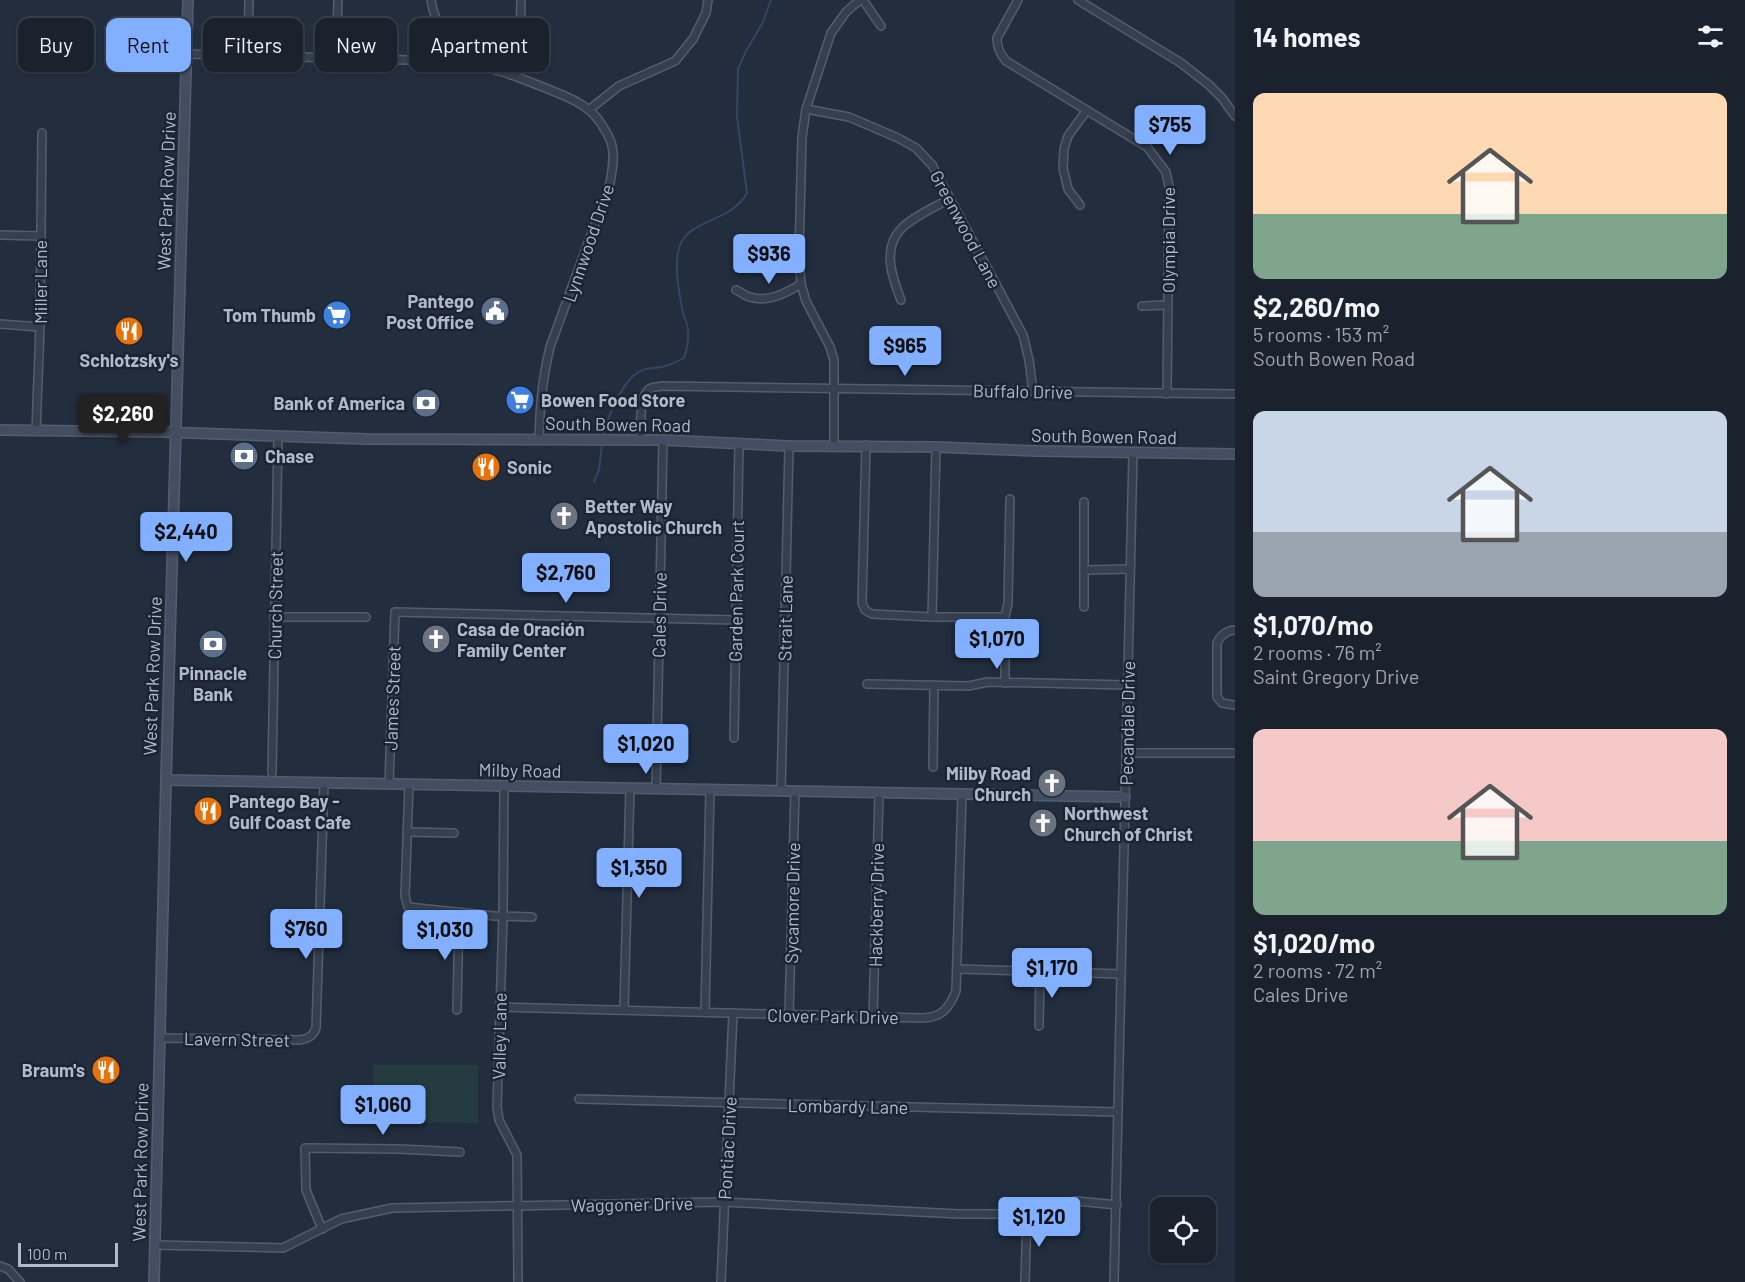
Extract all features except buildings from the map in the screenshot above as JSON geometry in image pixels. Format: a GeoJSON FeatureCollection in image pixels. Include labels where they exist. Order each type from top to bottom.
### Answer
{"type":"FeatureCollection","features":[{"type":"Feature","properties":{"kind":"main road","name":"West Park Row Drive"},"geometry":{"type":"LineString","coordinates":[[187,18],[188,0]]}},
{"type":"Feature","properties":{"kind":"main road","name":"West Park Row Drive"},"geometry":{"type":"LineString","coordinates":[[154,1282],[185,72]]}},
{"type":"Feature","properties":{"kind":"main road","name":"South Bowen Road"},"geometry":{"type":"LineString","coordinates":[[0,430],[278,437],[641,440],[789,446],[936,447],[1037,452],[1235,454]]}},
{"type":"Feature","properties":{"kind":"main road","name":"Milby Road"},"geometry":{"type":"LineString","coordinates":[[166,780],[1125,797]]}},
{"type":"Feature","properties":{"kind":"street"},"geometry":{"type":"LineString","coordinates":[[249,0],[249,18]]}},
{"type":"Feature","properties":{"kind":"street"},"geometry":{"type":"LineString","coordinates":[[337,18],[338,0]]}},
{"type":"Feature","properties":{"kind":"street","name":"Lynnwood Drive"},"geometry":{"type":"LineString","coordinates":[[431,0],[436,18]]}},
{"type":"Feature","properties":{"kind":"street"},"geometry":{"type":"LineString","coordinates":[[511,75],[520,43],[521,0]]}},
{"type":"Feature","properties":{"kind":"street"},"geometry":{"type":"LineString","coordinates":[[590,109],[619,86],[675,61],[693,39],[706,13],[708,0]]}},
{"type":"Feature","properties":{"kind":"street"},"geometry":{"type":"LineString","coordinates":[[834,446],[834,360],[830,347],[806,301],[801,284],[799,255],[802,137],[806,109],[831,33],[846,12],[861,0],[881,26]]}},
{"type":"Feature","properties":{"kind":"street","name":"Olympia Drive"},"geometry":{"type":"LineString","coordinates":[[1018,0],[997,38],[1000,55],[1006,61],[1147,147],[1166,172],[1169,187],[1167,394]]}},
{"type":"Feature","properties":{"kind":"street"},"geometry":{"type":"LineString","coordinates":[[1078,0],[1181,63],[1209,85],[1235,116]]}},
{"type":"Feature","properties":{"kind":"street","name":"Lynnwood Drive"},"geometry":{"type":"LineString","coordinates":[[501,72],[564,96],[590,109],[603,125],[612,143],[614,159],[610,181],[550,347],[541,388],[539,440]]}},
{"type":"Feature","properties":{"kind":"street","name":"Greenwood Lane"},"geometry":{"type":"LineString","coordinates":[[806,109],[849,117],[916,148],[932,165],[1023,335],[1033,391]]}},
{"type":"Feature","properties":{"kind":"street"},"geometry":{"type":"LineString","coordinates":[[1080,205],[1068,189],[1063,168],[1064,149],[1068,136],[1087,110]]}},
{"type":"Feature","properties":{"kind":"street","name":"Miller Lane"},"geometry":{"type":"LineString","coordinates":[[36,431],[40,327],[42,133]]}},
{"type":"Feature","properties":{"kind":"street"},"geometry":{"type":"LineString","coordinates":[[901,300],[892,279],[890,262],[892,245],[901,229],[912,220],[950,199]]}},
{"type":"Feature","properties":{"kind":"street"},"geometry":{"type":"LineString","coordinates":[[0,235],[41,236]]}},
{"type":"Feature","properties":{"kind":"street"},"geometry":{"type":"LineString","coordinates":[[736,290],[753,298],[768,299],[788,292],[801,284]]}},
{"type":"Feature","properties":{"kind":"street"},"geometry":{"type":"LineString","coordinates":[[1142,306],[1168,305]]}},
{"type":"Feature","properties":{"kind":"street"},"geometry":{"type":"LineString","coordinates":[[0,324],[40,327]]}},
{"type":"Feature","properties":{"kind":"street","name":"Buffalo Drive"},"geometry":{"type":"LineString","coordinates":[[641,440],[644,395],[650,388],[661,386],[1235,394]]}},
{"type":"Feature","properties":{"kind":"street","name":"Church Street"},"geometry":{"type":"LineString","coordinates":[[272,773],[278,437]]}},
{"type":"Feature","properties":{"kind":"street","name":"Cales Drive"},"geometry":{"type":"LineString","coordinates":[[656,789],[663,441]]}},
{"type":"Feature","properties":{"kind":"street","name":"Garden Park Court"},"geometry":{"type":"LineString","coordinates":[[734,738],[739,443]]}},
{"type":"Feature","properties":{"kind":"street"},"geometry":{"type":"LineString","coordinates":[[866,445],[862,603],[865,610],[872,614],[1005,617]]}},
{"type":"Feature","properties":{"kind":"street","name":"Strait Lane"},"geometry":{"type":"LineString","coordinates":[[781,791],[789,446]]}},
{"type":"Feature","properties":{"kind":"street"},"geometry":{"type":"LineString","coordinates":[[932,617],[936,447]]}},
{"type":"Feature","properties":{"kind":"street","name":"Pecandale Drive"},"geometry":{"type":"LineString","coordinates":[[1114,1282],[1133,453]]}},
{"type":"Feature","properties":{"kind":"street"},"geometry":{"type":"LineString","coordinates":[[1005,683],[1010,499]]}},
{"type":"Feature","properties":{"kind":"street"},"geometry":{"type":"LineString","coordinates":[[1084,502],[1084,607]]}},
{"type":"Feature","properties":{"kind":"street"},"geometry":{"type":"LineString","coordinates":[[1084,570],[1130,570]]}},
{"type":"Feature","properties":{"kind":"street","name":"James Street"},"geometry":{"type":"LineString","coordinates":[[389,784],[395,612],[659,618]]}},
{"type":"Feature","properties":{"kind":"street"},"geometry":{"type":"LineString","coordinates":[[274,617],[366,617]]}},
{"type":"Feature","properties":{"kind":"street"},"geometry":{"type":"LineString","coordinates":[[659,618],[736,620]]}},
{"type":"Feature","properties":{"kind":"street"},"geometry":{"type":"LineString","coordinates":[[1235,630],[1226,632],[1217,643],[1217,697],[1222,703],[1235,705]]}},
{"type":"Feature","properties":{"kind":"street"},"geometry":{"type":"LineString","coordinates":[[867,684],[968,686],[988,682],[1128,685]]}},
{"type":"Feature","properties":{"kind":"street"},"geometry":{"type":"LineString","coordinates":[[933,768],[934,685]]}},
{"type":"Feature","properties":{"kind":"street"},"geometry":{"type":"LineString","coordinates":[[1126,753],[1235,753]]}},
{"type":"Feature","properties":{"kind":"street","name":"Lavern Street"},"geometry":{"type":"LineString","coordinates":[[160,1038],[300,1040],[314,1034],[317,1008],[324,783]]}},
{"type":"Feature","properties":{"kind":"street"},"geometry":{"type":"LineString","coordinates":[[409,784],[405,886],[407,905],[411,908],[532,917]]}},
{"type":"Feature","properties":{"kind":"street","name":"Valley Lane"},"geometry":{"type":"LineString","coordinates":[[504,786],[503,916],[497,1107],[499,1120],[517,1155],[518,1282]]}},
{"type":"Feature","properties":{"kind":"street"},"geometry":{"type":"LineString","coordinates":[[624,1010],[630,788]]}},
{"type":"Feature","properties":{"kind":"street"},"geometry":{"type":"LineString","coordinates":[[705,1012],[710,790]]}},
{"type":"Feature","properties":{"kind":"street","name":"Sycamore Drive"},"geometry":{"type":"LineString","coordinates":[[789,1015],[795,791]]}},
{"type":"Feature","properties":{"kind":"street","name":"Hackberry Drive"},"geometry":{"type":"LineString","coordinates":[[873,1017],[879,793]]}},
{"type":"Feature","properties":{"kind":"street","name":"Clover Park Drive"},"geometry":{"type":"LineString","coordinates":[[500,1007],[931,1018],[940,1014],[952,1001],[956,991],[962,794]]}},
{"type":"Feature","properties":{"kind":"street"},"geometry":{"type":"LineString","coordinates":[[407,832],[454,833]]}},
{"type":"Feature","properties":{"kind":"street"},"geometry":{"type":"LineString","coordinates":[[456,1010],[459,912]]}},
{"type":"Feature","properties":{"kind":"street"},"geometry":{"type":"LineString","coordinates":[[957,969],[1121,974]]}},
{"type":"Feature","properties":{"kind":"street"},"geometry":{"type":"LineString","coordinates":[[1039,1026],[1040,971]]}},
{"type":"Feature","properties":{"kind":"street","name":"Pontiac Drive"},"geometry":{"type":"LineString","coordinates":[[721,1282],[733,1013]]}},
{"type":"Feature","properties":{"kind":"street","name":"Lombardy Lane"},"geometry":{"type":"LineString","coordinates":[[579,1100],[1118,1112]]}},
{"type":"Feature","properties":{"kind":"street"},"geometry":{"type":"LineString","coordinates":[[322,1229],[306,1190],[305,1148],[460,1152]]}},
{"type":"Feature","properties":{"kind":"street","name":"Waggoner Drive"},"geometry":{"type":"LineString","coordinates":[[154,1245],[283,1248],[341,1219],[392,1208],[723,1202],[959,1214],[1027,1214],[1062,1203],[1077,1201],[1116,1205]]}},
{"type":"Feature","properties":{"kind":"street"},"geometry":{"type":"LineString","coordinates":[[1025,1282],[1027,1214]]}},
{"type":"Feature","properties":{"kind":"street"},"geometry":{"type":"LineString","coordinates":[[0,1266],[8,1269],[20,1282]]}},
{"type":"Feature","properties":{"kind":"green space"},"geometry":{"type":"Polygon","coordinates":[[[373,1065],[478,1065],[478,1123],[373,1122],[373,1065]]]}},
{"type":"Feature","properties":{"kind":"waterway"},"geometry":{"type":"LineString","coordinates":[[603,438],[612,410],[629,380],[643,370],[665,366],[684,358],[688,344],[688,326],[678,286],[679,248],[682,241],[695,228],[732,209],[747,193],[737,116],[738,69],[762,24],[771,0]]}},
{"type":"Feature","properties":{"kind":"waterway"},"geometry":{"type":"LineString","coordinates":[[594,482],[599,470],[602,444]]}},
{"type":"Feature","properties":{"kind":"place","name":"Pantego Post Office"},"geometry":{"type":"Point","coordinates":[495,311]}},
{"type":"Feature","properties":{"kind":"place","name":"Tom Thumb"},"geometry":{"type":"Point","coordinates":[337,315]}},
{"type":"Feature","properties":{"kind":"place","name":"Schlotzsky's"},"geometry":{"type":"Point","coordinates":[129,331]}},
{"type":"Feature","properties":{"kind":"place","name":"Bowen Food Store"},"geometry":{"type":"Point","coordinates":[520,400]}},
{"type":"Feature","properties":{"kind":"place","name":"Bank of America"},"geometry":{"type":"Point","coordinates":[426,403]}},
{"type":"Feature","properties":{"kind":"place","name":"Chase"},"geometry":{"type":"Point","coordinates":[244,456]}},
{"type":"Feature","properties":{"kind":"place","name":"Sonic"},"geometry":{"type":"Point","coordinates":[486,467]}},
{"type":"Feature","properties":{"kind":"place","name":"Better Way Apostolic Church"},"geometry":{"type":"Point","coordinates":[564,516]}},
{"type":"Feature","properties":{"kind":"place","name":"Casa de Oración Family Center"},"geometry":{"type":"Point","coordinates":[436,639]}},
{"type":"Feature","properties":{"kind":"place","name":"Pinnacle Bank"},"geometry":{"type":"Point","coordinates":[213,644]}},
{"type":"Feature","properties":{"kind":"place","name":"Milby Road Church"},"geometry":{"type":"Point","coordinates":[1052,783]}},
{"type":"Feature","properties":{"kind":"place","name":"Pantego Bay - Gulf Coast Cafe"},"geometry":{"type":"Point","coordinates":[208,811]}},
{"type":"Feature","properties":{"kind":"place","name":"Northwest Church of Christ"},"geometry":{"type":"Point","coordinates":[1043,823]}},
{"type":"Feature","properties":{"kind":"place","name":"Braum's"},"geometry":{"type":"Point","coordinates":[106,1070]}}]}
